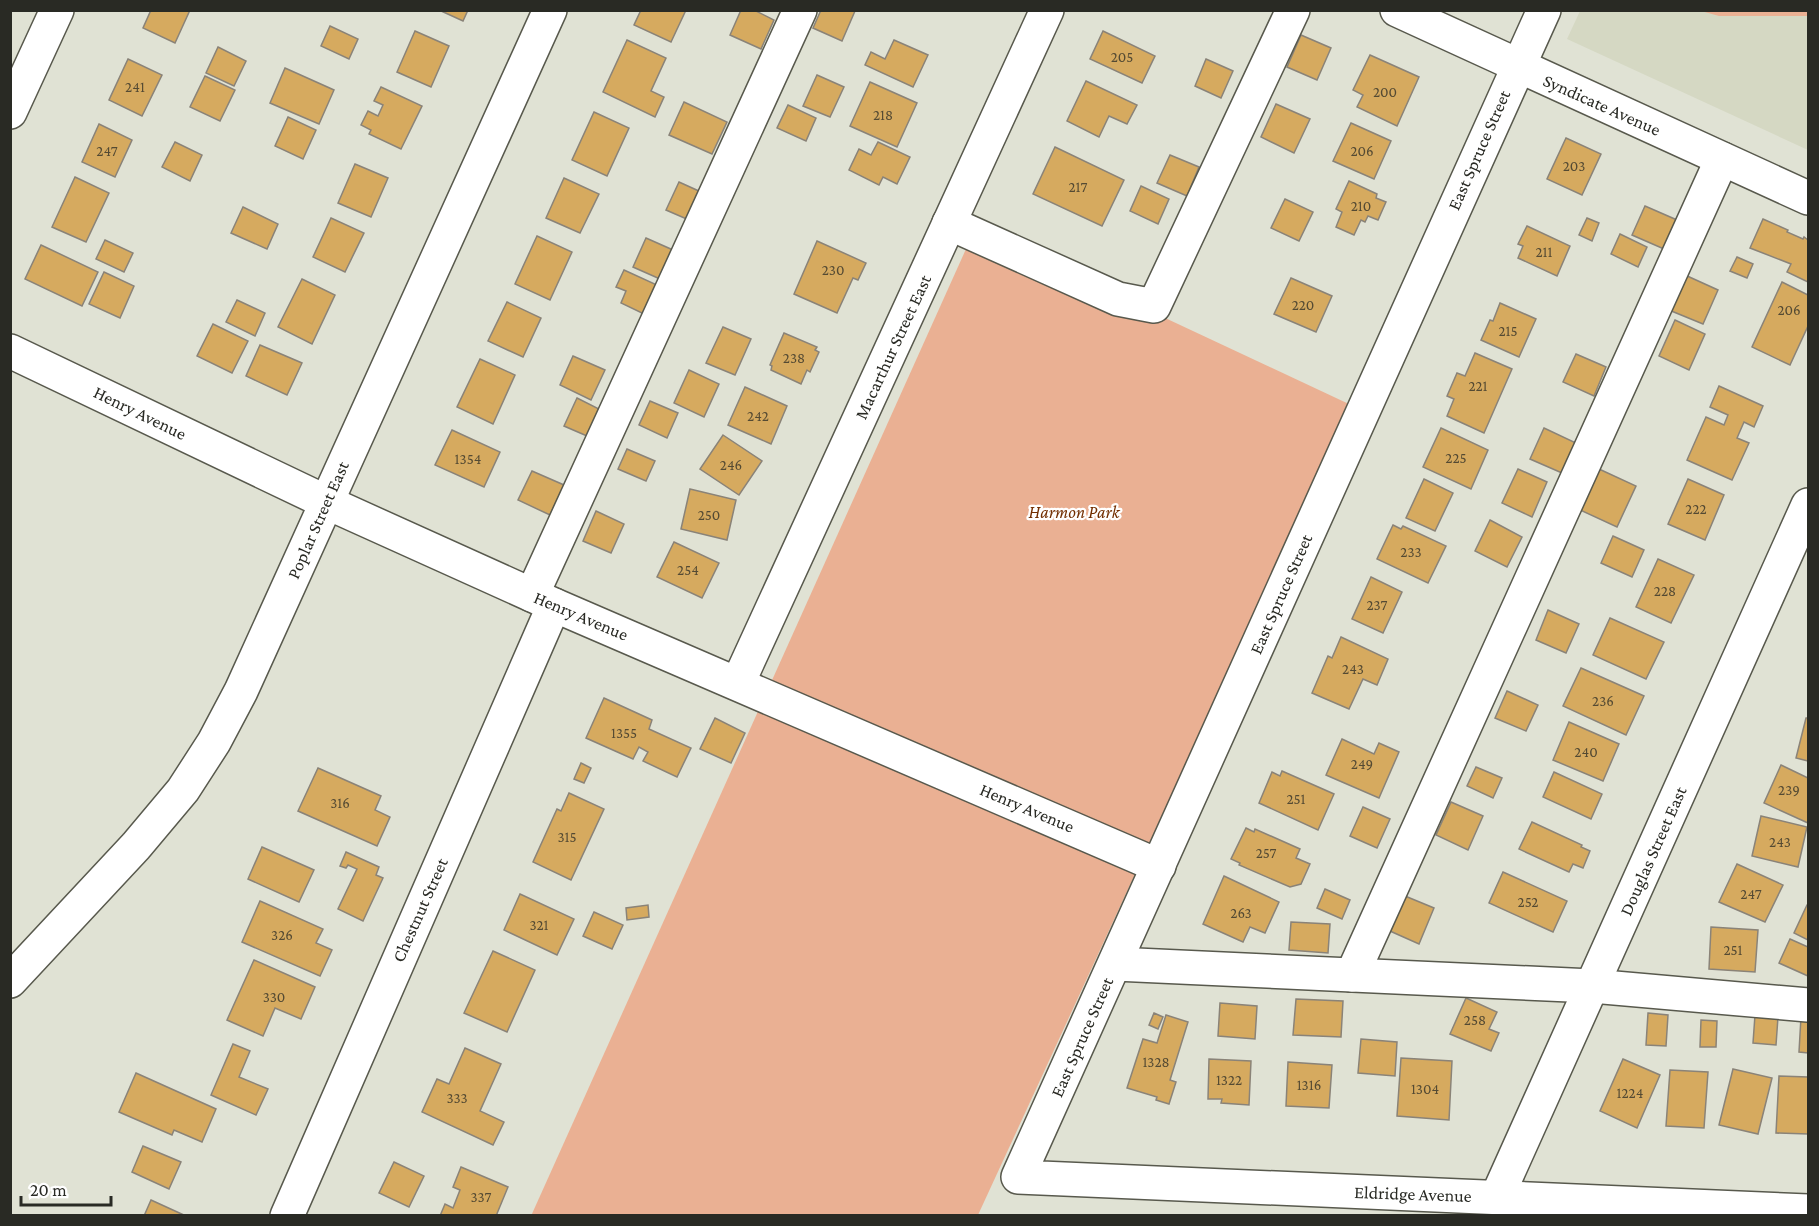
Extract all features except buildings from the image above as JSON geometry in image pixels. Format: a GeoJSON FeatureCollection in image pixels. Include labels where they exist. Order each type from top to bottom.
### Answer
{"type":"FeatureCollection","features":[{"type":"Feature","properties":{"kind":"street"},"geometry":{"type":"LineString","coordinates":[[10,112],[57,10]]}},
{"type":"Feature","properties":{"kind":"street","name":"Poplar Street East"},"geometry":{"type":"LineString","coordinates":[[10,981],[136,846],[183,790],[214,742],[241,691],[550,10]]}},
{"type":"Feature","properties":{"kind":"street","name":"Chestnut Street"},"geometry":{"type":"LineString","coordinates":[[287,1215],[543,600],[800,10]]}},
{"type":"Feature","properties":{"kind":"street","name":"Macarthur Street East"},"geometry":{"type":"LineString","coordinates":[[738,683],[1047,10]]}},
{"type":"Feature","properties":{"kind":"street"},"geometry":{"type":"LineString","coordinates":[[949,223],[1118,299],[1154,306],[1293,10]]}},
{"type":"Feature","properties":{"kind":"street","name":"Syndicate Avenue"},"geometry":{"type":"LineString","coordinates":[[1397,10],[1517,67],[1809,198]]}},
{"type":"Feature","properties":{"kind":"street","name":"East Spruce Street"},"geometry":{"type":"LineString","coordinates":[[1018,1177],[1544,10]]}},
{"type":"Feature","properties":{"kind":"street"},"geometry":{"type":"LineString","coordinates":[[1353,975],[1722,159]]}},
{"type":"Feature","properties":{"kind":"street","name":"Henry Avenue"},"geometry":{"type":"LineString","coordinates":[[10,351],[326,502],[543,600],[1159,866]]}},
{"type":"Feature","properties":{"kind":"street","name":"Douglas Street East"},"geometry":{"type":"LineString","coordinates":[[1497,1197],[1809,505]]}},
{"type":"Feature","properties":{"kind":"street"},"geometry":{"type":"LineString","coordinates":[[1114,964],[1592,986],[1809,1005]]}},
{"type":"Feature","properties":{"kind":"street","name":"Eldridge Avenue"},"geometry":{"type":"LineString","coordinates":[[1018,1177],[1809,1211]]}},
{"type":"Feature","properties":{"kind":"shaded area"},"geometry":{"type":"Polygon","coordinates":[[[1580,11],[1808,11],[1808,150],[1567,39],[1580,11]]]}},
{"type":"Feature","properties":{"kind":"green space"},"geometry":{"type":"Polygon","coordinates":[[[1808,10],[1808,16],[1719,16],[1701,11],[1808,10]]]}},
{"type":"Feature","properties":{"kind":"green space","name":"Harmon Park"},"geometry":{"type":"Polygon","coordinates":[[[975,229],[1351,405],[978,1215],[531,1216],[975,229]]]}}]}
